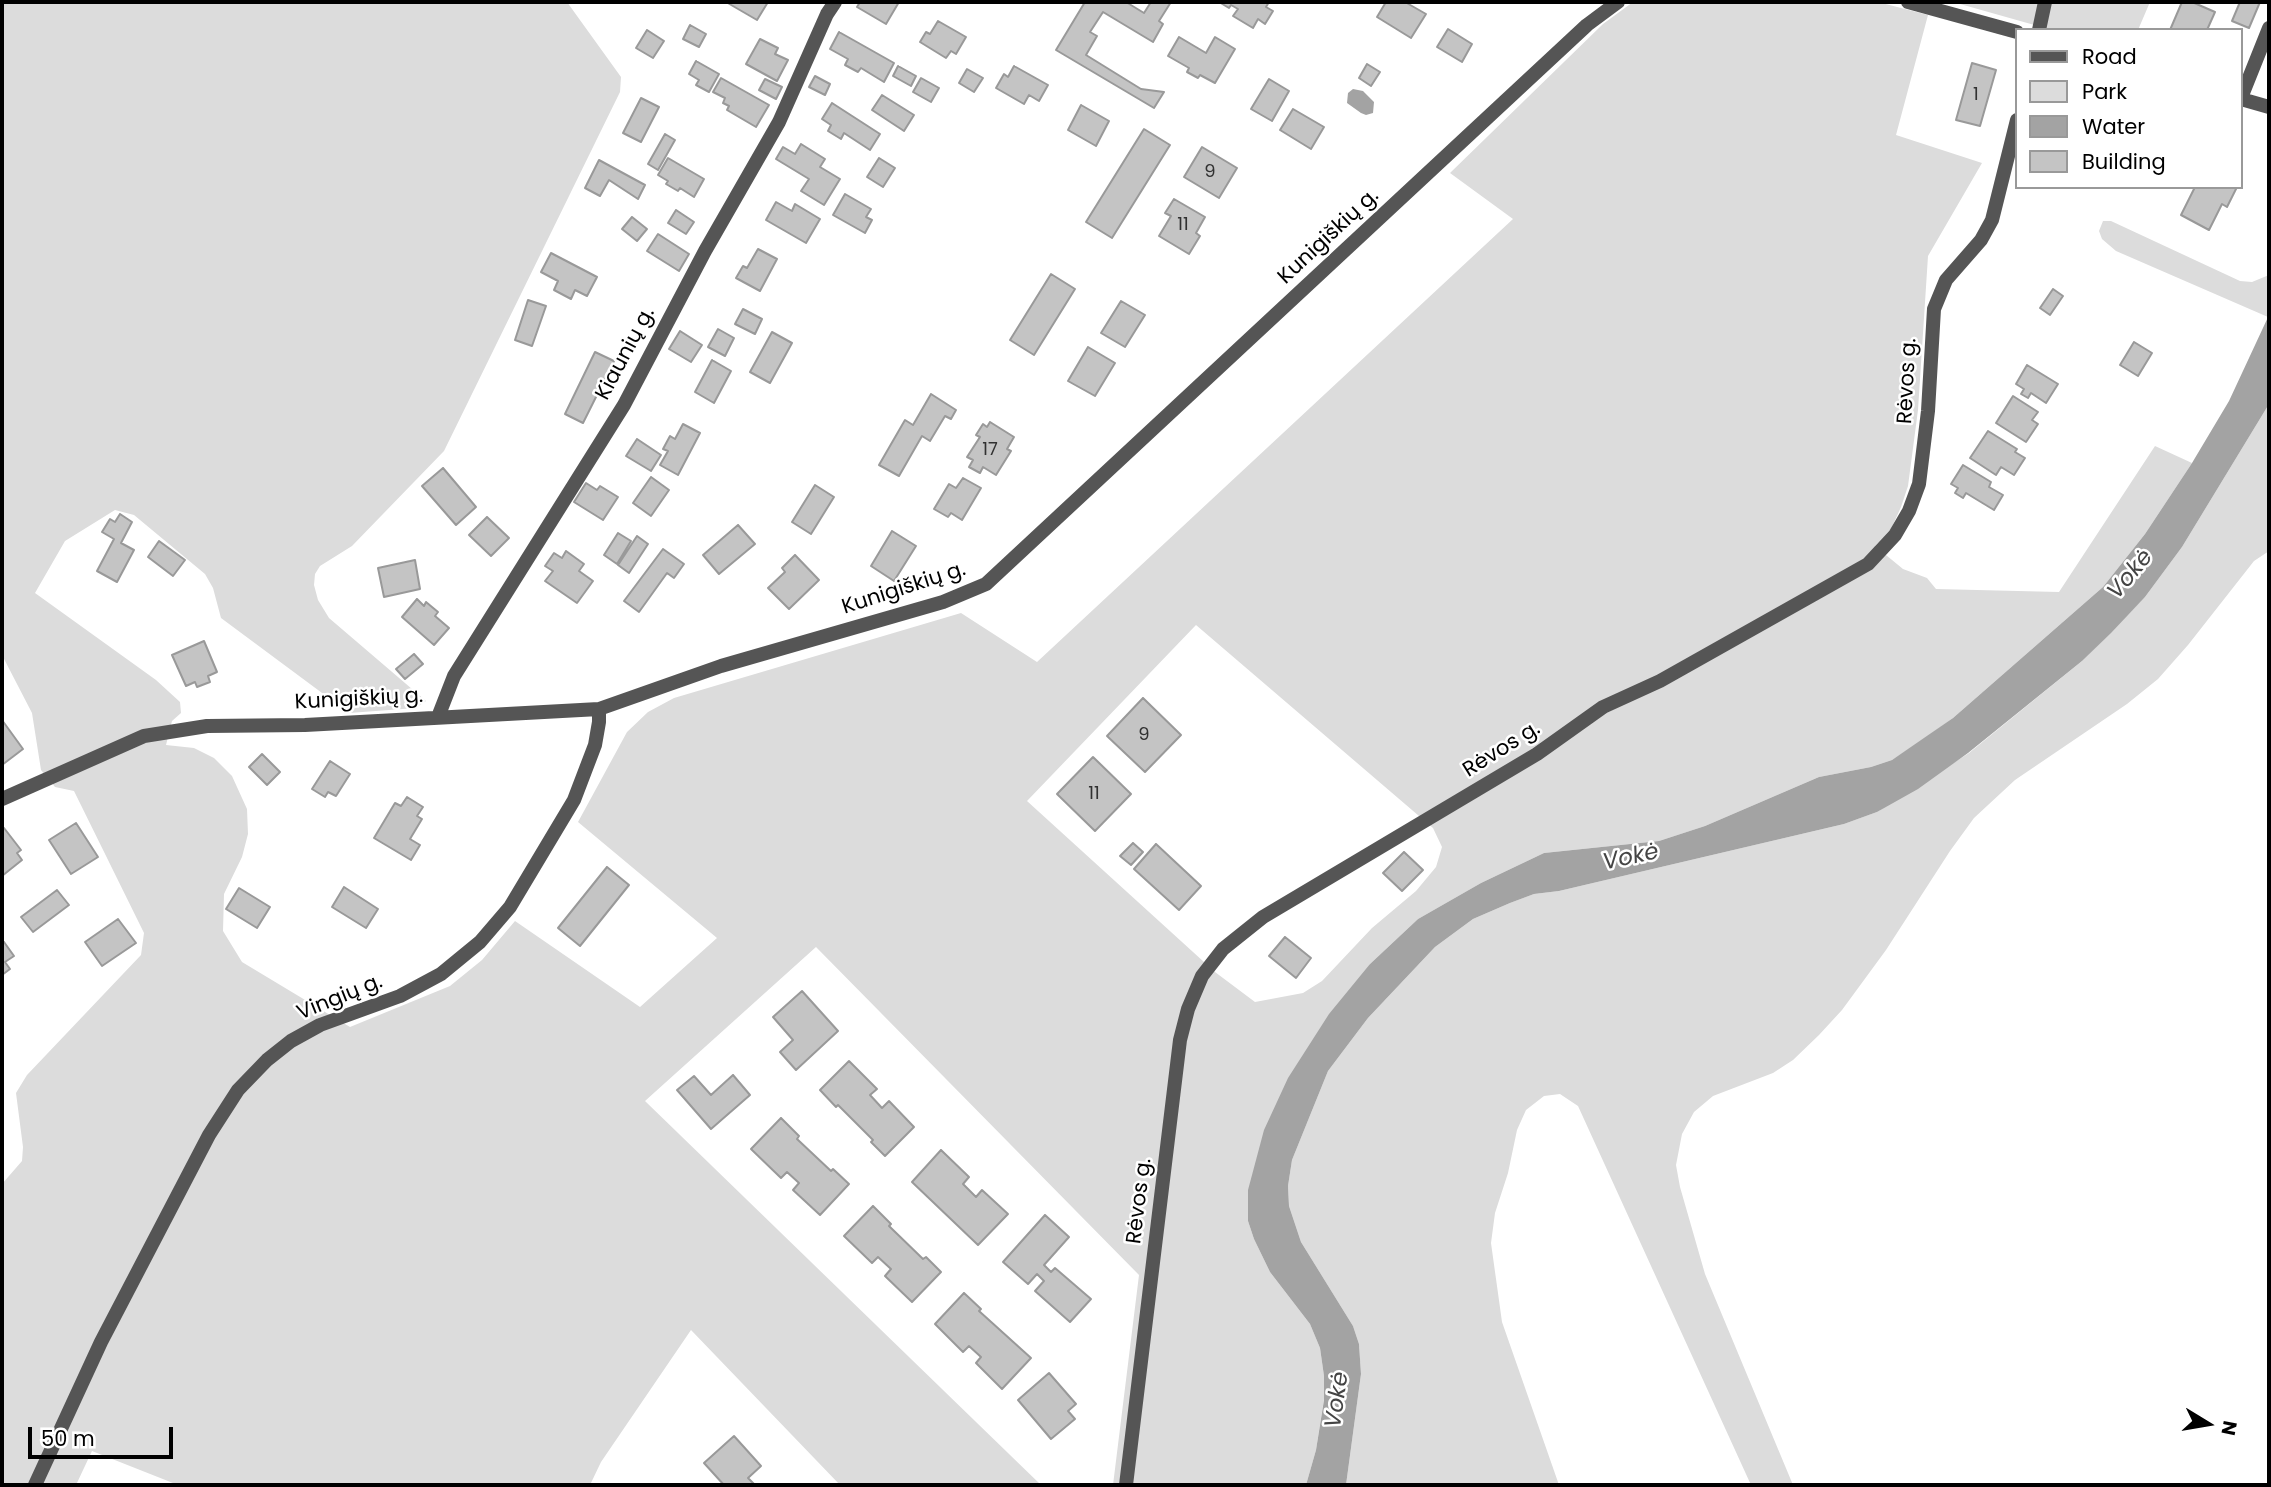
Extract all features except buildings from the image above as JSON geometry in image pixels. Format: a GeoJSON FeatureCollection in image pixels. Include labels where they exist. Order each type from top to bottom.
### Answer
{"type":"FeatureCollection","features":[{"type":"Feature","properties":{"kind":"street","name":"Kiaunių g."},"geometry":{"type":"LineString","coordinates":[[438,717],[461,665],[624,405],[705,251],[779,122],[827,14],[835,2]]}},
{"type":"Feature","properties":{"kind":"street","name":"Kunigiškių g."},"geometry":{"type":"LineString","coordinates":[[2,799],[144,736],[207,726],[305,725],[599,709],[721,666],[943,602],[986,584],[1577,34],[1618,2]]}},
{"type":"Feature","properties":{"kind":"street"},"geometry":{"type":"LineString","coordinates":[[1908,2],[2016,32]]}},
{"type":"Feature","properties":{"kind":"street"},"geometry":{"type":"LineString","coordinates":[[2039,28],[2045,2]]}},
{"type":"Feature","properties":{"kind":"street"},"geometry":{"type":"LineString","coordinates":[[2243,93],[2269,28]]}},
{"type":"Feature","properties":{"kind":"street"},"geometry":{"type":"LineString","coordinates":[[2243,99],[2269,107]]}},
{"type":"Feature","properties":{"kind":"street","name":"Rėvos g."},"geometry":{"type":"LineString","coordinates":[[1126,1485],[1180,1040],[1188,1009],[1202,976],[1223,949],[1263,917],[1537,754],[1603,707],[1660,681],[1868,564],[1895,535],[1909,511],[1919,484],[1926,443],[1934,309],[1947,280],[1981,240],[1992,220],[2016,124]]}},
{"type":"Feature","properties":{"kind":"street","name":"Vingių g."},"geometry":{"type":"LineString","coordinates":[[35,1485],[101,1342],[209,1135],[238,1090],[267,1060],[291,1041],[320,1025],[400,996],[441,974],[480,942],[510,907],[574,800],[595,745],[599,709]]}},
{"type":"Feature","properties":{"kind":"green space"},"geometry":{"type":"Polygon","coordinates":[[[2,2],[567,2],[621,77],[620,92],[444,451],[352,546],[320,566],[315,574],[314,585],[318,600],[329,618],[426,701],[416,708],[349,713],[221,618],[213,588],[205,574],[134,515],[115,510],[65,541],[35,593],[156,680],[180,702],[181,713],[172,721],[166,745],[194,748],[214,758],[232,776],[247,809],[248,834],[242,857],[224,894],[223,931],[242,962],[350,1027],[450,986],[482,960],[515,921],[640,1007],[717,938],[578,822],[627,732],[648,712],[674,698],[961,613],[1037,662],[1513,219],[1450,173],[1603,24],[1633,2],[1878,2],[1928,15],[1896,135],[1982,163],[1928,256],[1918,410],[1908,486],[1891,529],[1875,546],[1903,569],[1927,578],[1936,589],[2059,592],[2155,446],[2192,463],[2145,534],[2103,587],[1953,718],[1892,760],[1819,777],[1705,826],[1659,841],[1544,853],[1481,883],[1418,919],[1370,964],[1248,1221],[1270,1272],[1310,1324],[1320,1348],[1324,1399],[1316,1450],[1306,1485],[1113,1485],[1139,1275],[816,947],[645,1101],[1041,1485],[840,1485],[691,1330],[601,1462],[590,1485],[178,1485],[92,1451],[76,1485],[2,1485],[2,1184],[22,1161],[23,1147],[16,1093],[27,1075],[141,955],[144,933],[74,791],[55,787],[41,770],[32,713],[2,655],[2,2]],[[1196,625],[1027,801],[1215,972],[1255,1002],[1303,993],[1322,981],[1372,928],[1416,891],[1436,867],[1442,847],[1433,828],[1196,625]]]}},
{"type":"Feature","properties":{"kind":"green space"},"geometry":{"type":"Polygon","coordinates":[[[1953,2],[2150,2],[2139,28],[2045,28],[1953,2]]]}},
{"type":"Feature","properties":{"kind":"green space"},"geometry":{"type":"Polygon","coordinates":[[[2103,221],[2111,221],[2240,281],[2252,282],[2269,275],[2268,317],[2116,251],[2102,239],[2099,231],[2103,221]]]}},
{"type":"Feature","properties":{"kind":"green space"},"geometry":{"type":"Polygon","coordinates":[[[2269,404],[2269,551],[2254,561],[2158,679],[2127,704],[2015,780],[1974,818],[1886,950],[1842,1010],[1819,1035],[1793,1060],[1773,1073],[1713,1096],[1694,1112],[1682,1134],[1676,1165],[1705,1274],[1793,1485],[1751,1485],[1578,1106],[1560,1094],[1544,1096],[1526,1110],[1517,1130],[1508,1173],[1495,1213],[1491,1243],[1502,1322],[1559,1485],[1346,1485],[1361,1374],[1359,1344],[1353,1326],[1301,1242],[1289,1206],[1288,1186],[1292,1160],[1328,1071],[1368,1018],[1435,947],[1473,919],[1534,894],[1559,891],[1844,824],[1877,812],[1969,753],[2082,661],[2145,597],[2182,547],[2269,404]]]}},
{"type":"Feature","properties":{"kind":"water"},"geometry":{"type":"Polygon","coordinates":[[[1353,89],[1363,91],[1374,102],[1373,113],[1366,115],[1347,103],[1348,93],[1353,89]]]}},
{"type":"Feature","properties":{"kind":"water","name":"Vokė"},"geometry":{"type":"Polygon","coordinates":[[[2269,315],[2269,404],[2182,547],[2145,597],[2082,661],[1968,753],[1918,789],[1877,812],[1844,824],[1559,891],[1534,894],[1473,919],[1435,947],[1368,1018],[1328,1071],[1292,1160],[1288,1186],[1289,1206],[1301,1242],[1353,1326],[1359,1344],[1361,1374],[1346,1485],[1306,1485],[1316,1450],[1324,1400],[1320,1348],[1310,1324],[1270,1272],[1254,1239],[1248,1221],[1248,1190],[1264,1130],[1288,1078],[1329,1014],[1370,964],[1418,919],[1481,883],[1544,853],[1659,841],[1705,826],[1819,777],[1892,760],[1953,718],[2103,587],[2145,534],[2229,401],[2269,315]]]}}]}
